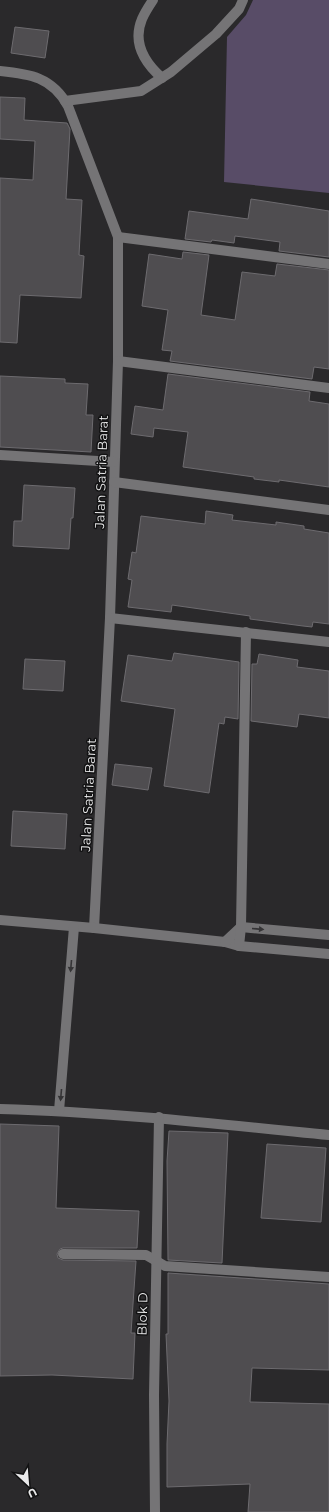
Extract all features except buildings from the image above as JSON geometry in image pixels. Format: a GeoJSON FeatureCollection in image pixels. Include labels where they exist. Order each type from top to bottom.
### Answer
{"type":"FeatureCollection","features":[{"type":"Feature","properties":{"kind":"street"},"geometry":{"type":"LineString","coordinates":[[153,0],[139,28],[139,38],[142,54],[146,61],[162,78]]}},
{"type":"Feature","properties":{"kind":"street"},"geometry":{"type":"LineString","coordinates":[[65,101],[139,92],[162,78],[216,34],[239,9],[243,0]]}},
{"type":"Feature","properties":{"kind":"street","name":"Jalan Satria Barat"},"geometry":{"type":"LineString","coordinates":[[0,71],[39,78],[53,87],[65,101],[118,237],[118,361],[110,618],[94,928]]}},
{"type":"Feature","properties":{"kind":"street"},"geometry":{"type":"LineString","coordinates":[[118,237],[329,264]]}},
{"type":"Feature","properties":{"kind":"street"},"geometry":{"type":"LineString","coordinates":[[118,361],[329,388]]}},
{"type":"Feature","properties":{"kind":"street"},"geometry":{"type":"LineString","coordinates":[[0,455],[114,462]]}},
{"type":"Feature","properties":{"kind":"street"},"geometry":{"type":"LineString","coordinates":[[114,482],[329,510]]}},
{"type":"Feature","properties":{"kind":"street"},"geometry":{"type":"LineString","coordinates":[[110,618],[329,642]]}},
{"type":"Feature","properties":{"kind":"street"},"geometry":{"type":"LineString","coordinates":[[239,946],[241,927],[246,632]]}},
{"type":"Feature","properties":{"kind":"street"},"geometry":{"type":"LineString","coordinates":[[0,920],[94,928],[225,942],[239,946],[329,954]]}},
{"type":"Feature","properties":{"kind":"street"},"geometry":{"type":"LineString","coordinates":[[59,1111],[74,927]]}},
{"type":"Feature","properties":{"kind":"street"},"geometry":{"type":"LineString","coordinates":[[225,942],[241,927],[329,935]]}},
{"type":"Feature","properties":{"kind":"street"},"geometry":{"type":"LineString","coordinates":[[0,1109],[159,1117],[329,1135]]}},
{"type":"Feature","properties":{"kind":"street","name":"Blok D"},"geometry":{"type":"LineString","coordinates":[[155,1512],[154,1395],[159,1117]]}},
{"type":"Feature","properties":{"kind":"street"},"geometry":{"type":"LineString","coordinates":[[63,1254],[146,1255],[165,1266],[329,1277]]}},
{"type":"Feature","properties":{"kind":"shaded area"},"geometry":{"type":"Polygon","coordinates":[[[253,0],[329,0],[329,193],[224,182],[227,37],[246,15],[253,0]]]}}]}
